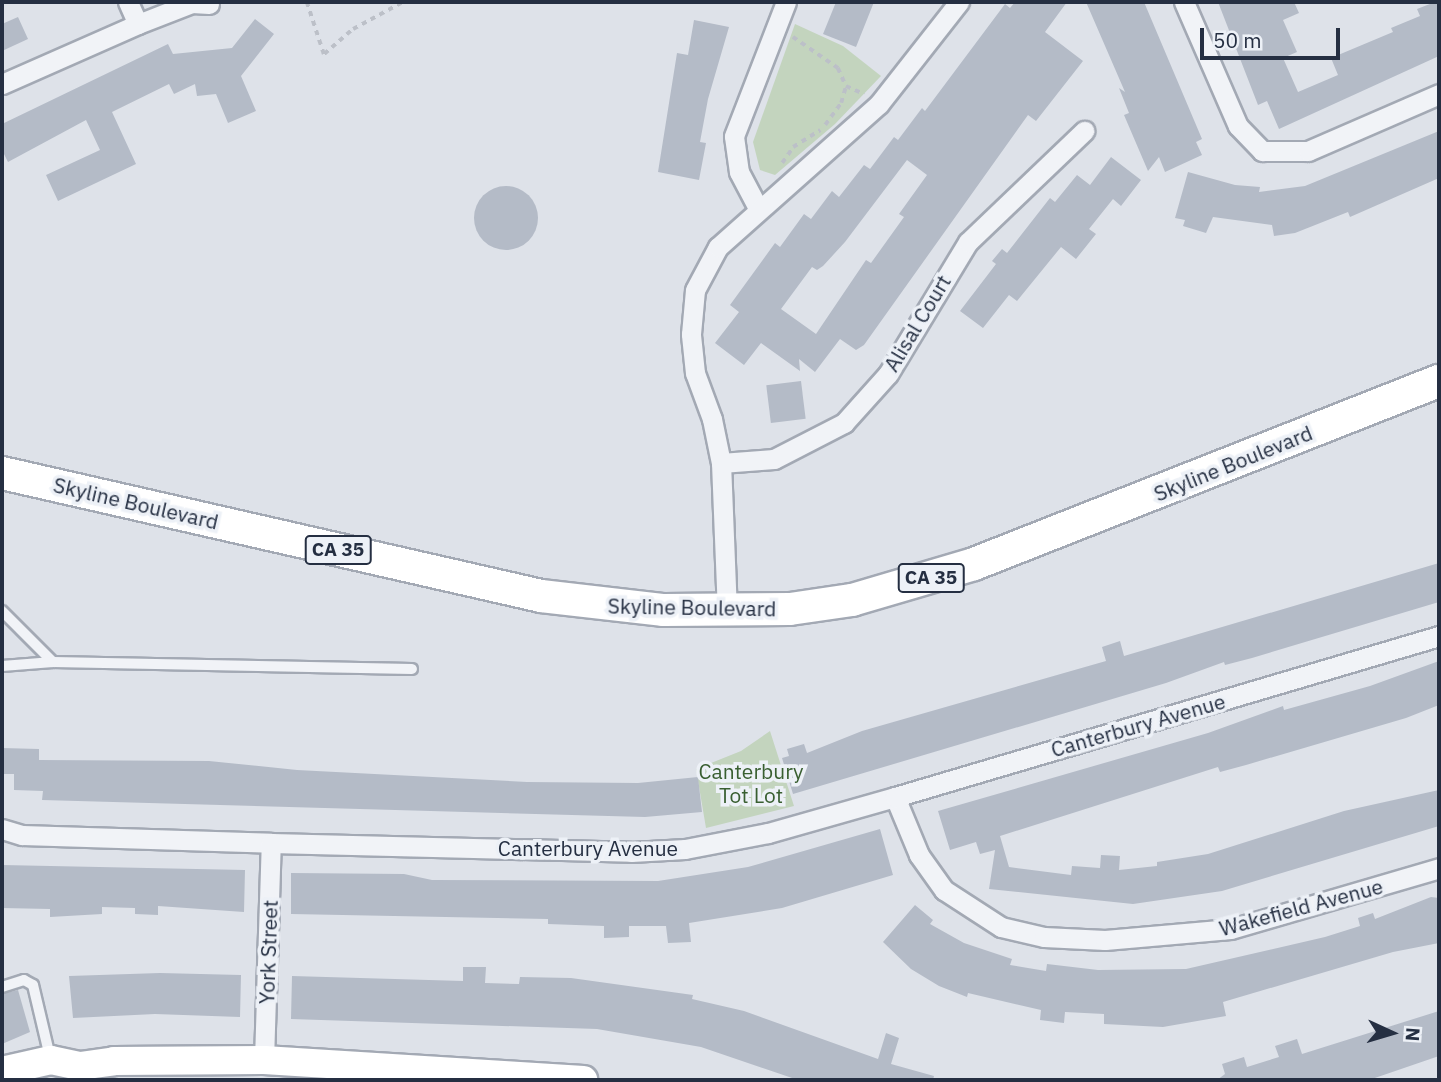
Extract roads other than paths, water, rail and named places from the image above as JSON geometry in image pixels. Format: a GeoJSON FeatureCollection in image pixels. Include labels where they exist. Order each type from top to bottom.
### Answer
{"type":"FeatureCollection","features":[{"type":"Feature","properties":{"kind":"main road","name":"Skyline Boulevard"},"geometry":{"type":"LineString","coordinates":[[2,473],[541,596],[600,605],[727,612],[852,600],[950,572],[1439,381]]}},
{"type":"Feature","properties":{"kind":"street"},"geometry":{"type":"LineString","coordinates":[[128,2],[138,24]]}},
{"type":"Feature","properties":{"kind":"street"},"geometry":{"type":"LineString","coordinates":[[758,208],[739,172],[734,136],[786,2]]}},
{"type":"Feature","properties":{"kind":"street"},"geometry":{"type":"LineString","coordinates":[[727,612],[721,463],[712,419],[695,373],[691,334],[695,290],[718,247],[758,208],[818,161],[879,104],[959,2]]}},
{"type":"Feature","properties":{"kind":"street"},"geometry":{"type":"LineString","coordinates":[[1184,2],[1238,126],[1262,151],[1308,151],[1439,94]]}},
{"type":"Feature","properties":{"kind":"street"},"geometry":{"type":"LineString","coordinates":[[2,84],[192,3],[209,4]]}},
{"type":"Feature","properties":{"kind":"street","name":"Alisal Court"},"geometry":{"type":"LineString","coordinates":[[721,463],[774,459],[844,423],[888,374],[968,242],[1084,131]]}},
{"type":"Feature","properties":{"kind":"street","name":"Canterbury Avenue"},"geometry":{"type":"LineString","coordinates":[[2,829],[22,835],[271,843],[631,852],[685,849],[768,833],[1439,636]]}},
{"type":"Feature","properties":{"kind":"street","name":"Wakefield Avenue"},"geometry":{"type":"LineString","coordinates":[[895,797],[919,855],[944,890],[1001,927],[1044,937],[1105,940],[1231,929],[1439,868]]}},
{"type":"Feature","properties":{"kind":"street","name":"York Street"},"geometry":{"type":"LineString","coordinates":[[264,1060],[271,843]]}},
{"type":"Feature","properties":{"kind":"street"},"geometry":{"type":"LineString","coordinates":[[2,1071],[68,1072],[114,1061],[264,1060],[517,1078],[583,1080]]}},
{"type":"Feature","properties":{"kind":"lane"},"geometry":{"type":"LineString","coordinates":[[2,611],[53,662]]}},
{"type":"Feature","properties":{"kind":"lane"},"geometry":{"type":"LineString","coordinates":[[2,666],[53,662],[412,669]]}},
{"type":"Feature","properties":{"kind":"lane"},"geometry":{"type":"LineString","coordinates":[[2,987],[24,980],[33,985],[68,1072]]}},
{"type":"Feature","properties":{"kind":"park label","name":"Canterbury Tot Lot"},"geometry":{"type":"Point","coordinates":[751,783]}}]}
